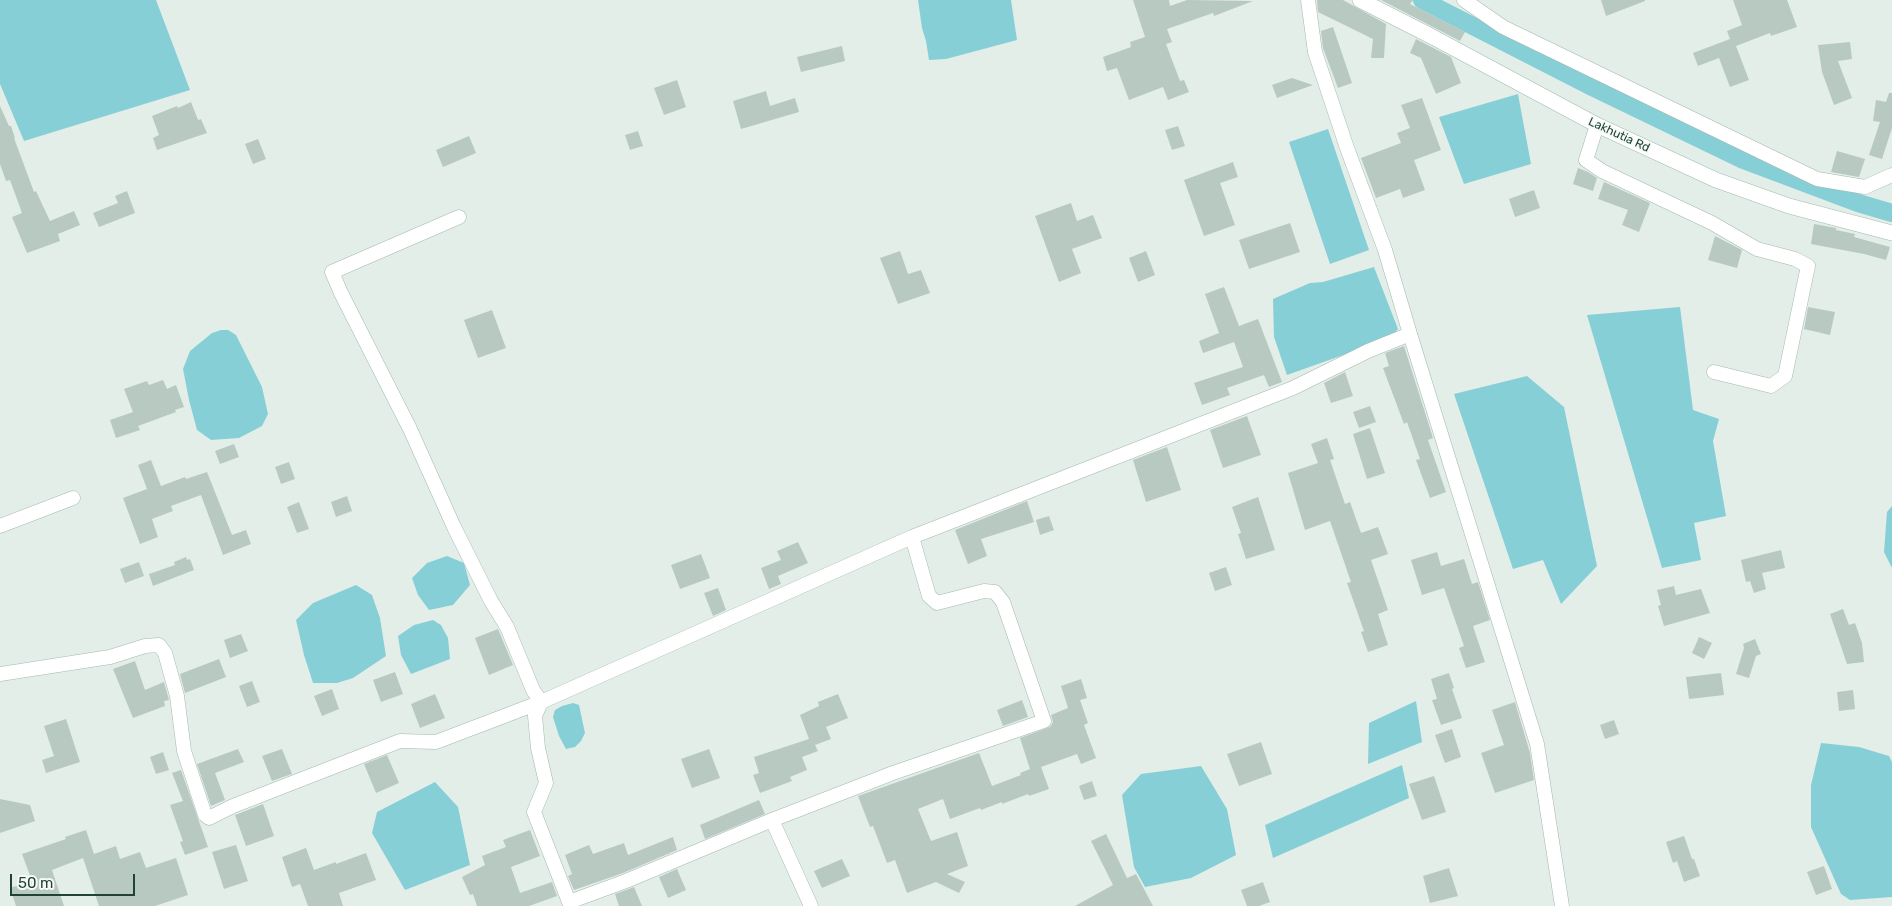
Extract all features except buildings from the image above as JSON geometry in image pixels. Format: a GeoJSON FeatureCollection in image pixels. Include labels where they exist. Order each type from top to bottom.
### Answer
{"type":"FeatureCollection","features":[{"type":"Feature","properties":{"kind":"street"},"geometry":{"type":"LineString","coordinates":[[1308,0],[1315,52],[1347,148],[1385,250],[1537,744],[1562,906]]}},
{"type":"Feature","properties":{"kind":"street","name":"Lakhutia Rd"},"geometry":{"type":"LineString","coordinates":[[1360,0],[1379,4],[1597,125],[1716,180],[1789,206],[1892,233]]}},
{"type":"Feature","properties":{"kind":"street"},"geometry":{"type":"LineString","coordinates":[[1464,0],[1503,27],[1710,129],[1817,179],[1865,187],[1892,175]]}},
{"type":"Feature","properties":{"kind":"street"},"geometry":{"type":"LineString","coordinates":[[1597,125],[1586,160],[1602,170],[1712,223],[1757,249],[1795,259],[1808,266],[1786,376],[1771,386],[1714,372]]}},
{"type":"Feature","properties":{"kind":"street"},"geometry":{"type":"LineString","coordinates":[[459,217],[332,272],[354,320],[410,429],[454,526],[491,601],[507,627],[533,690],[541,702]]}},
{"type":"Feature","properties":{"kind":"street"},"geometry":{"type":"LineString","coordinates":[[0,674],[110,657],[145,646],[159,645],[165,653],[177,696],[184,751],[205,815],[210,818],[233,806],[400,741],[436,742],[541,702],[912,538],[1293,388],[1360,355],[1410,334]]}},
{"type":"Feature","properties":{"kind":"street"},"geometry":{"type":"LineString","coordinates":[[0,526],[73,498]]}},
{"type":"Feature","properties":{"kind":"street"},"geometry":{"type":"LineString","coordinates":[[541,702],[535,716],[538,748],[546,783],[534,812],[564,904],[902,770],[1044,721],[1003,602],[995,592],[984,591],[936,603],[929,596],[912,538]]}},
{"type":"Feature","properties":{"kind":"street"},"geometry":{"type":"LineString","coordinates":[[772,820],[811,906]]}},
{"type":"Feature","properties":{"kind":"water"},"geometry":{"type":"Polygon","coordinates":[[[0,0],[156,0],[190,90],[24,141],[0,84],[0,0]]]}},
{"type":"Feature","properties":{"kind":"water"},"geometry":{"type":"Polygon","coordinates":[[[918,0],[1011,0],[1017,40],[946,59],[929,60],[918,0]]]}},
{"type":"Feature","properties":{"kind":"water"},"geometry":{"type":"Polygon","coordinates":[[[1518,94],[1531,164],[1464,184],[1439,117],[1518,94]]]}},
{"type":"Feature","properties":{"kind":"water"},"geometry":{"type":"Polygon","coordinates":[[[1328,129],[1369,250],[1330,264],[1289,142],[1328,129]]]}},
{"type":"Feature","properties":{"kind":"water"},"geometry":{"type":"Polygon","coordinates":[[[1374,267],[1398,329],[1391,338],[1287,375],[1274,337],[1273,299],[1310,283],[1323,282],[1374,267]]]}},
{"type":"Feature","properties":{"kind":"water"},"geometry":{"type":"Polygon","coordinates":[[[1680,307],[1693,410],[1719,419],[1713,441],[1726,516],[1694,523],[1701,560],[1662,568],[1587,315],[1680,307]]]}},
{"type":"Feature","properties":{"kind":"water"},"geometry":{"type":"Polygon","coordinates":[[[228,330],[236,335],[262,387],[268,414],[262,426],[239,438],[211,440],[197,430],[183,369],[190,351],[212,333],[228,330]]]}},
{"type":"Feature","properties":{"kind":"water"},"geometry":{"type":"Polygon","coordinates":[[[1527,376],[1564,407],[1597,566],[1561,604],[1543,560],[1513,569],[1454,394],[1527,376]]]}},
{"type":"Feature","properties":{"kind":"water"},"geometry":{"type":"Polygon","coordinates":[[[1892,506],[1892,568],[1884,552],[1887,512],[1892,506]]]}},
{"type":"Feature","properties":{"kind":"water"},"geometry":{"type":"Polygon","coordinates":[[[447,556],[464,563],[470,585],[453,605],[429,610],[418,595],[412,578],[427,563],[447,556]]]}},
{"type":"Feature","properties":{"kind":"water"},"geometry":{"type":"Polygon","coordinates":[[[356,585],[372,595],[380,618],[386,656],[353,678],[337,683],[313,683],[296,620],[313,603],[356,585]]]}},
{"type":"Feature","properties":{"kind":"water"},"geometry":{"type":"Polygon","coordinates":[[[433,620],[441,625],[448,638],[450,659],[411,674],[401,655],[398,636],[414,625],[433,620]]]}},
{"type":"Feature","properties":{"kind":"water"},"geometry":{"type":"Polygon","coordinates":[[[1416,701],[1422,742],[1368,764],[1369,723],[1416,701]]]}},
{"type":"Feature","properties":{"kind":"water"},"geometry":{"type":"Polygon","coordinates":[[[573,703],[579,705],[585,733],[575,747],[566,749],[559,736],[553,717],[555,710],[573,703]]]}},
{"type":"Feature","properties":{"kind":"water"},"geometry":{"type":"Polygon","coordinates":[[[1821,743],[1859,747],[1889,756],[1892,762],[1892,897],[1850,900],[1841,894],[1811,827],[1811,785],[1821,743]]]}},
{"type":"Feature","properties":{"kind":"water"},"geometry":{"type":"Polygon","coordinates":[[[1402,765],[1409,798],[1273,858],[1265,825],[1402,765]]]}},
{"type":"Feature","properties":{"kind":"water"},"geometry":{"type":"Polygon","coordinates":[[[1201,766],[1227,809],[1236,855],[1191,878],[1145,887],[1134,867],[1122,795],[1141,774],[1201,766]]]}},
{"type":"Feature","properties":{"kind":"water"},"geometry":{"type":"Polygon","coordinates":[[[435,782],[458,807],[470,865],[405,890],[372,833],[377,812],[435,782]]]}},
{"type":"Feature","properties":{"kind":"waterway"},"geometry":{"type":"LineString","coordinates":[[1422,0],[1594,88],[1741,159],[1858,203],[1892,213]]}}]}
